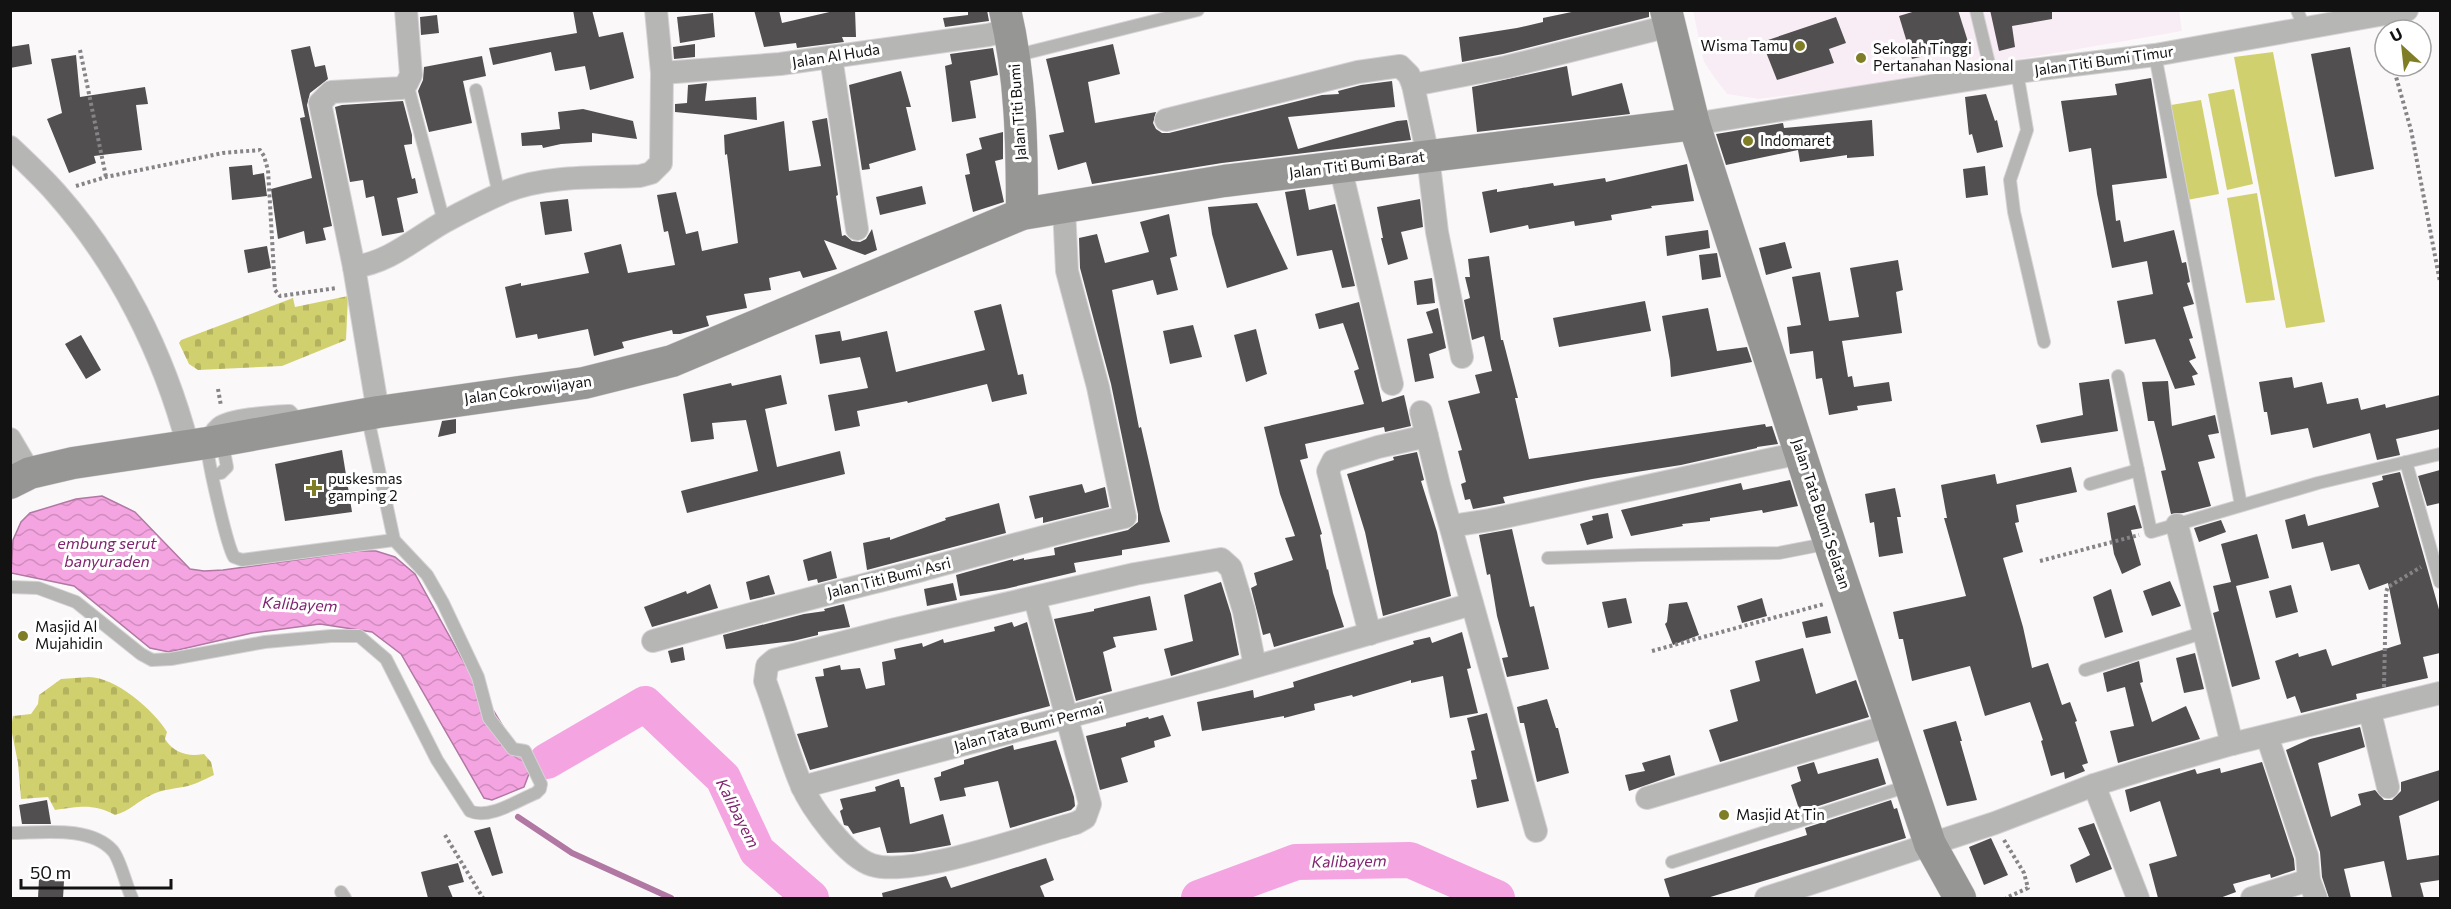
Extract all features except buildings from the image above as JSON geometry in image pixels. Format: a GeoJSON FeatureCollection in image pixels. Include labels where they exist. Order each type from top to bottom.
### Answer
{"type":"FeatureCollection","features":[{"type":"Feature","properties":{"kind":"street"},"geometry":{"type":"LineString","coordinates":[[373,413],[356,276],[320,103],[331,92],[402,88],[407,83],[411,75],[406,10]]}},
{"type":"Feature","properties":{"kind":"street"},"geometry":{"type":"LineString","coordinates":[[356,276],[444,222],[528,184],[640,176],[651,173],[661,163],[662,74],[656,10]]}},
{"type":"Feature","properties":{"kind":"street","name":"Jalan Titi Bumi Timur"},"geometry":{"type":"LineString","coordinates":[[1694,123],[2017,72],[2155,55],[2301,20],[2407,10]]}},
{"type":"Feature","properties":{"kind":"street"},"geometry":{"type":"LineString","coordinates":[[1413,86],[1506,67],[1667,18]]}},
{"type":"Feature","properties":{"kind":"street","name":"Jalan Tata Bumi Selatan"},"geometry":{"type":"LineString","coordinates":[[1667,18],[1694,123],[1848,598],[1930,844],[1960,898]]}},
{"type":"Feature","properties":{"kind":"street","name":"Jalan Al Huda"},"geometry":{"type":"LineString","coordinates":[[662,74],[780,64],[1009,32]]}},
{"type":"Feature","properties":{"kind":"street","name":"Jalan Titi Bumi"},"geometry":{"type":"LineString","coordinates":[[1009,32],[1022,136],[1022,214]]}},
{"type":"Feature","properties":{"kind":"street"},"geometry":{"type":"LineString","coordinates":[[831,57],[857,229]]}},
{"type":"Feature","properties":{"kind":"street"},"geometry":{"type":"LineString","coordinates":[[1166,120],[1391,65],[1400,66],[1408,75],[1413,86],[1428,156],[1437,232],[1462,357]]}},
{"type":"Feature","properties":{"kind":"street","name":"Jalan Titi Bumi Barat"},"geometry":{"type":"LineString","coordinates":[[1022,214],[1224,181],[1694,123]]}},
{"type":"Feature","properties":{"kind":"street"},"geometry":{"type":"LineString","coordinates":[[10,147],[56,192],[105,257],[153,345],[180,416],[206,443]]}},
{"type":"Feature","properties":{"kind":"street"},"geometry":{"type":"LineString","coordinates":[[1340,166],[1392,384]]}},
{"type":"Feature","properties":{"kind":"street","name":"Jalan Titi Bumi Asri"},"geometry":{"type":"LineString","coordinates":[[653,641],[790,602],[951,562],[1062,531],[1125,517],[1098,387],[1067,271],[1064,208]]}},
{"type":"Feature","properties":{"kind":"street","name":"Jalan Cokrowijayan"},"geometry":{"type":"LineString","coordinates":[[20,478],[73,463],[206,443],[373,413],[584,383],[672,361],[1022,214]]}},
{"type":"Feature","properties":{"kind":"street"},"geometry":{"type":"LineString","coordinates":[[1421,412],[1536,831]]}},
{"type":"Feature","properties":{"kind":"street"},"geometry":{"type":"LineString","coordinates":[[1370,634],[1328,471],[1333,461],[1378,447],[1427,436]]}},
{"type":"Feature","properties":{"kind":"street"},"geometry":{"type":"LineString","coordinates":[[10,439],[20,478]]}},
{"type":"Feature","properties":{"kind":"street"},"geometry":{"type":"LineString","coordinates":[[1451,526],[1800,453]]}},
{"type":"Feature","properties":{"kind":"street"},"geometry":{"type":"LineString","coordinates":[[2177,525],[2232,744]]}},
{"type":"Feature","properties":{"kind":"street"},"geometry":{"type":"LineString","coordinates":[[1035,598],[1090,804],[1085,818],[1076,823],[936,862],[894,867],[873,865],[855,855],[838,837],[802,787],[765,681],[767,666],[774,660],[896,629],[1135,574],[1221,559],[1232,568],[1244,611],[1255,666]]}},
{"type":"Feature","properties":{"kind":"street","name":"Jalan Tata Bumi Permai"},"geometry":{"type":"LineString","coordinates":[[802,787],[1255,666],[1472,604]]}},
{"type":"Feature","properties":{"kind":"street"},"geometry":{"type":"LineString","coordinates":[[1766,898],[1995,823],[2094,785],[2232,744],[2440,693]]}},
{"type":"Feature","properties":{"kind":"street"},"geometry":{"type":"LineString","coordinates":[[2370,712],[2388,787]]}},
{"type":"Feature","properties":{"kind":"street"},"geometry":{"type":"LineString","coordinates":[[1647,798],[1891,725]]}},
{"type":"Feature","properties":{"kind":"street"},"geometry":{"type":"LineString","coordinates":[[2252,898],[2312,889],[2307,856],[2267,736]]}},
{"type":"Feature","properties":{"kind":"street"},"geometry":{"type":"LineString","coordinates":[[2094,785],[2138,898]]}},
{"type":"Feature","properties":{"kind":"lane"},"geometry":{"type":"LineString","coordinates":[[1009,32],[1198,10]]}},
{"type":"Feature","properties":{"kind":"lane"},"geometry":{"type":"LineString","coordinates":[[1976,10],[1992,76]]}},
{"type":"Feature","properties":{"kind":"lane"},"geometry":{"type":"LineString","coordinates":[[2155,55],[2241,505]]}},
{"type":"Feature","properties":{"kind":"lane"},"geometry":{"type":"LineString","coordinates":[[2017,72],[2026,130],[2010,180],[2014,212],[2043,342]]}},
{"type":"Feature","properties":{"kind":"lane"},"geometry":{"type":"LineString","coordinates":[[407,83],[444,222]]}},
{"type":"Feature","properties":{"kind":"lane"},"geometry":{"type":"LineString","coordinates":[[476,90],[500,195]]}},
{"type":"Feature","properties":{"kind":"lane"},"geometry":{"type":"LineString","coordinates":[[2118,376],[2151,532],[2318,483],[2440,454]]}},
{"type":"Feature","properties":{"kind":"lane"},"geometry":{"type":"LineString","coordinates":[[10,587],[38,588],[76,602],[141,654],[152,660],[171,660],[265,642],[359,636],[386,659],[448,779],[470,811],[478,815],[498,809],[540,789],[541,784],[525,752],[513,749],[489,718],[478,677],[427,574],[394,540],[373,413]]}},
{"type":"Feature","properties":{"kind":"lane"},"geometry":{"type":"LineString","coordinates":[[206,443],[227,467],[221,473],[212,475],[232,554],[237,559],[394,540]]}},
{"type":"Feature","properties":{"kind":"lane"},"geometry":{"type":"LineString","coordinates":[[2406,462],[2440,582]]}},
{"type":"Feature","properties":{"kind":"lane"},"geometry":{"type":"LineString","coordinates":[[2090,484],[2138,470]]}},
{"type":"Feature","properties":{"kind":"lane"},"geometry":{"type":"LineString","coordinates":[[1548,558],[1779,553],[1830,543]]}},
{"type":"Feature","properties":{"kind":"lane"},"geometry":{"type":"LineString","coordinates":[[2085,670],[2205,632]]}},
{"type":"Feature","properties":{"kind":"lane"},"geometry":{"type":"LineString","coordinates":[[1672,862],[1911,785]]}},
{"type":"Feature","properties":{"kind":"lane"},"geometry":{"type":"LineString","coordinates":[[10,833],[75,834],[96,839],[114,852],[132,898]]}},
{"type":"Feature","properties":{"kind":"path"},"geometry":{"type":"LineString","coordinates":[[80,50],[106,177]]}},
{"type":"Feature","properties":{"kind":"path"},"geometry":{"type":"LineString","coordinates":[[2397,78],[2411,130],[2440,282]]}},
{"type":"Feature","properties":{"kind":"path"},"geometry":{"type":"LineString","coordinates":[[56,192],[106,177],[224,153],[260,150],[268,170],[275,290],[280,296],[356,276]]}},
{"type":"Feature","properties":{"kind":"path"},"geometry":{"type":"LineString","coordinates":[[2040,561],[2151,532]]}},
{"type":"Feature","properties":{"kind":"path"},"geometry":{"type":"LineString","coordinates":[[2370,712],[2384,693],[2386,592],[2388,587],[2434,558]]}},
{"type":"Feature","properties":{"kind":"path"},"geometry":{"type":"LineString","coordinates":[[1652,651],[1848,598]]}},
{"type":"Feature","properties":{"kind":"path"},"geometry":{"type":"LineString","coordinates":[[1995,823],[2024,873],[2028,888],[2006,898]]}},
{"type":"Feature","properties":{"kind":"path"},"geometry":{"type":"LineString","coordinates":[[446,835],[483,898]]}},
{"type":"Feature","properties":{"kind":"shaded area","name":"Sekolah Tinggi Pertanahan Nasional"},"geometry":{"type":"Polygon","coordinates":[[[2179,10],[2182,31],[1870,85],[1759,99],[1727,94],[1714,77],[1704,62],[1693,11],[2179,10]]]}},
{"type":"Feature","properties":{"kind":"green space"},"geometry":{"type":"Polygon","coordinates":[[[2273,52],[2325,322],[2286,328],[2234,57],[2273,52]]]}},
{"type":"Feature","properties":{"kind":"green space"},"geometry":{"type":"Polygon","coordinates":[[[2234,89],[2253,184],[2227,190],[2208,94],[2234,89]]]}},
{"type":"Feature","properties":{"kind":"green space"},"geometry":{"type":"Polygon","coordinates":[[[2201,100],[2219,194],[2187,200],[2171,105],[2201,100]]]}},
{"type":"Feature","properties":{"kind":"green space"},"geometry":{"type":"Polygon","coordinates":[[[2257,193],[2275,300],[2246,303],[2227,198],[2257,193]]]}},
{"type":"Feature","properties":{"kind":"green space"},"geometry":{"type":"Polygon","coordinates":[[[348,296],[346,340],[282,366],[198,370],[189,364],[179,343],[181,340],[293,298],[295,307],[348,296]]]}},
{"type":"Feature","properties":{"kind":"green space"},"geometry":{"type":"Polygon","coordinates":[[[89,677],[110,682],[133,696],[161,723],[167,732],[165,739],[173,748],[192,755],[204,754],[211,762],[214,775],[191,785],[156,793],[115,815],[92,807],[55,810],[48,797],[21,799],[18,763],[11,728],[13,716],[31,714],[38,704],[39,695],[61,679],[89,677]]]}},
{"type":"Feature","properties":{"kind":"water","name":"embung serut banyuraden"},"geometry":{"type":"Polygon","coordinates":[[[102,496],[135,512],[190,569],[223,570],[359,551],[376,551],[395,557],[415,574],[461,657],[530,771],[524,787],[492,800],[484,798],[401,654],[372,632],[320,624],[252,633],[169,652],[150,648],[74,586],[11,573],[13,540],[21,522],[30,513],[76,499],[102,496]]]}},
{"type":"Feature","properties":{"kind":"waterway","name":"Kalibayem"},"geometry":{"type":"LineString","coordinates":[[547,761],[645,704],[723,778],[757,851],[811,898]]}},
{"type":"Feature","properties":{"kind":"waterway"},"geometry":{"type":"LineString","coordinates":[[518,817],[572,853],[671,898]]}},
{"type":"Feature","properties":{"kind":"waterway","name":"Kalibayem"},"geometry":{"type":"LineString","coordinates":[[1199,898],[1296,862],[1410,860],[1497,898]]}},
{"type":"Feature","properties":{"kind":"place","name":"Wisma Tamu"},"geometry":{"type":"Point","coordinates":[1800,46]}},
{"type":"Feature","properties":{"kind":"place","name":"Sekolah Tinggi Pertanahan Nasional"},"geometry":{"type":"Point","coordinates":[1861,58]}},
{"type":"Feature","properties":{"kind":"place","name":"Indomaret"},"geometry":{"type":"Point","coordinates":[1748,141]}},
{"type":"Feature","properties":{"kind":"place","name":"puskesmas gamping 2"},"geometry":{"type":"Point","coordinates":[314,488]}},
{"type":"Feature","properties":{"kind":"place","name":"Masjid Al Mujahidin"},"geometry":{"type":"Point","coordinates":[23,636]}},
{"type":"Feature","properties":{"kind":"place","name":"Masjid At Tin"},"geometry":{"type":"Point","coordinates":[1724,815]}}]}
